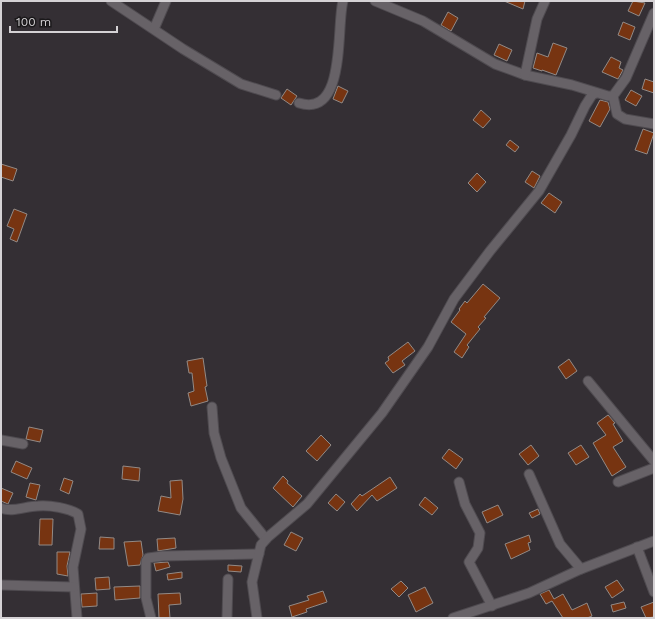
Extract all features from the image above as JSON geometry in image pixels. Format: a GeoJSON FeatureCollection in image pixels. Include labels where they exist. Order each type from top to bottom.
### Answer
{"type":"FeatureCollection","features":[{"type":"Feature","properties":{"kind":"street"},"geometry":{"type":"LineString","coordinates":[[111,1],[183,49],[241,84],[276,95]]}},
{"type":"Feature","properties":{"kind":"street"},"geometry":{"type":"LineString","coordinates":[[154,29],[166,1]]}},
{"type":"Feature","properties":{"kind":"street"},"geometry":{"type":"LineString","coordinates":[[299,102],[308,106],[319,101],[333,82],[341,40],[340,14],[343,1]]}},
{"type":"Feature","properties":{"kind":"street"},"geometry":{"type":"LineString","coordinates":[[375,1],[423,21],[495,64],[525,75],[572,84],[596,93],[614,96]]}},
{"type":"Feature","properties":{"kind":"street"},"geometry":{"type":"LineString","coordinates":[[525,75],[538,19],[545,1]]}},
{"type":"Feature","properties":{"kind":"street"},"geometry":{"type":"LineString","coordinates":[[654,13],[626,78],[614,96],[617,114],[625,119],[654,124]]}},
{"type":"Feature","properties":{"kind":"street"},"geometry":{"type":"LineString","coordinates":[[257,618],[252,582],[261,545],[307,504],[382,413],[428,347],[454,299],[490,251],[539,191],[571,135],[584,106],[592,95],[596,93]]}},
{"type":"Feature","properties":{"kind":"street"},"geometry":{"type":"LineString","coordinates":[[588,381],[654,461]]}},
{"type":"Feature","properties":{"kind":"street"},"geometry":{"type":"LineString","coordinates":[[212,407],[214,433],[221,458],[241,508],[266,540]]}},
{"type":"Feature","properties":{"kind":"street"},"geometry":{"type":"LineString","coordinates":[[1,440],[23,444]]}},
{"type":"Feature","properties":{"kind":"street"},"geometry":{"type":"LineString","coordinates":[[618,482],[654,468]]}},
{"type":"Feature","properties":{"kind":"street"},"geometry":{"type":"LineString","coordinates":[[529,474],[560,544],[581,569]]}},
{"type":"Feature","properties":{"kind":"street"},"geometry":{"type":"LineString","coordinates":[[459,482],[466,504],[480,533],[478,548],[469,562],[492,606]]}},
{"type":"Feature","properties":{"kind":"street"},"geometry":{"type":"LineString","coordinates":[[1,508],[6,510],[39,506],[72,510],[78,514],[81,529],[73,567],[77,618]]}},
{"type":"Feature","properties":{"kind":"street"},"geometry":{"type":"LineString","coordinates":[[453,618],[529,593],[581,569],[654,541]]}},
{"type":"Feature","properties":{"kind":"street"},"geometry":{"type":"LineString","coordinates":[[637,547],[654,592]]}},
{"type":"Feature","properties":{"kind":"street"},"geometry":{"type":"LineString","coordinates":[[151,618],[146,598],[146,561],[148,558],[163,556],[259,554]]}},
{"type":"Feature","properties":{"kind":"street"},"geometry":{"type":"LineString","coordinates":[[227,618],[228,579]]}},
{"type":"Feature","properties":{"kind":"street"},"geometry":{"type":"LineString","coordinates":[[1,585],[74,587]]}},
{"type":"Feature","properties":{"kind":"building"},"geometry":{"type":"Polygon","coordinates":[[[504,1],[525,1],[523,9],[504,1]]]}},
{"type":"Feature","properties":{"kind":"building"},"geometry":{"type":"Polygon","coordinates":[[[633,1],[645,3],[639,16],[628,11],[633,1]]]}},
{"type":"Feature","properties":{"kind":"building"},"geometry":{"type":"Polygon","coordinates":[[[448,12],[458,18],[451,31],[441,25],[448,12]]]}},
{"type":"Feature","properties":{"kind":"building"},"geometry":{"type":"Polygon","coordinates":[[[623,22],[635,27],[630,40],[618,35],[623,22]]]}},
{"type":"Feature","properties":{"kind":"building"},"geometry":{"type":"Polygon","coordinates":[[[553,43],[567,48],[556,75],[533,68],[537,53],[548,57],[553,43]]]}},
{"type":"Feature","properties":{"kind":"building"},"geometry":{"type":"Polygon","coordinates":[[[499,44],[512,50],[507,61],[494,55],[499,44]]]}},
{"type":"Feature","properties":{"kind":"building"},"geometry":{"type":"Polygon","coordinates":[[[611,57],[621,62],[619,68],[623,70],[618,79],[602,72],[611,57]]]}},
{"type":"Feature","properties":{"kind":"building"},"geometry":{"type":"Polygon","coordinates":[[[645,79],[654,82],[654,93],[642,89],[645,79]]]}},
{"type":"Feature","properties":{"kind":"building"},"geometry":{"type":"Polygon","coordinates":[[[338,86],[348,91],[342,103],[333,99],[338,86]]]}},
{"type":"Feature","properties":{"kind":"building"},"geometry":{"type":"Polygon","coordinates":[[[287,89],[297,96],[291,105],[281,98],[287,89]]]}},
{"type":"Feature","properties":{"kind":"building"},"geometry":{"type":"Polygon","coordinates":[[[631,90],[642,96],[636,106],[625,100],[631,90]]]}},
{"type":"Feature","properties":{"kind":"building"},"geometry":{"type":"Polygon","coordinates":[[[600,100],[608,102],[610,109],[600,127],[589,121],[600,100]]]}},
{"type":"Feature","properties":{"kind":"building"},"geometry":{"type":"Polygon","coordinates":[[[481,110],[491,119],[483,128],[473,120],[481,110]]]}},
{"type":"Feature","properties":{"kind":"building"},"geometry":{"type":"Polygon","coordinates":[[[643,129],[654,133],[647,154],[635,150],[643,129]]]}},
{"type":"Feature","properties":{"kind":"building"},"geometry":{"type":"Polygon","coordinates":[[[510,140],[519,147],[515,152],[506,145],[510,140]]]}},
{"type":"Feature","properties":{"kind":"building"},"geometry":{"type":"Polygon","coordinates":[[[1,164],[17,169],[13,181],[1,177],[1,164]]]}},
{"type":"Feature","properties":{"kind":"building"},"geometry":{"type":"Polygon","coordinates":[[[532,171],[540,176],[534,188],[525,182],[532,171]]]}},
{"type":"Feature","properties":{"kind":"building"},"geometry":{"type":"Polygon","coordinates":[[[477,173],[486,182],[477,192],[468,183],[477,173]]]}},
{"type":"Feature","properties":{"kind":"building"},"geometry":{"type":"Polygon","coordinates":[[[549,193],[562,202],[555,213],[541,203],[549,193]]]}},
{"type":"Feature","properties":{"kind":"building"},"geometry":{"type":"Polygon","coordinates":[[[14,209],[27,214],[17,242],[10,239],[14,229],[7,226],[14,209]]]}},
{"type":"Feature","properties":{"kind":"building"},"geometry":{"type":"Polygon","coordinates":[[[483,284],[500,298],[484,317],[486,318],[478,327],[480,329],[467,345],[469,347],[462,358],[454,352],[466,334],[451,322],[465,301],[467,303],[483,284]]]}},
{"type":"Feature","properties":{"kind":"building"},"geometry":{"type":"Polygon","coordinates":[[[408,342],[415,351],[402,361],[405,365],[393,373],[385,363],[389,360],[388,357],[408,342]]]}},
{"type":"Feature","properties":{"kind":"building"},"geometry":{"type":"Polygon","coordinates":[[[203,358],[207,386],[205,387],[208,401],[191,406],[188,393],[194,391],[192,373],[189,373],[187,361],[203,358]]]}},
{"type":"Feature","properties":{"kind":"building"},"geometry":{"type":"Polygon","coordinates":[[[569,359],[577,371],[566,379],[558,367],[569,359]]]}},
{"type":"Feature","properties":{"kind":"building"},"geometry":{"type":"Polygon","coordinates":[[[608,415],[615,423],[613,424],[623,441],[613,447],[626,467],[612,476],[593,443],[606,435],[597,423],[608,415]]]}},
{"type":"Feature","properties":{"kind":"building"},"geometry":{"type":"Polygon","coordinates":[[[29,427],[43,430],[40,442],[26,439],[29,427]]]}},
{"type":"Feature","properties":{"kind":"building"},"geometry":{"type":"Polygon","coordinates":[[[321,435],[331,445],[317,461],[306,451],[321,435]]]}},
{"type":"Feature","properties":{"kind":"building"},"geometry":{"type":"Polygon","coordinates":[[[531,445],[539,456],[528,465],[519,454],[531,445]]]}},
{"type":"Feature","properties":{"kind":"building"},"geometry":{"type":"Polygon","coordinates":[[[581,445],[589,457],[576,465],[568,453],[581,445]]]}},
{"type":"Feature","properties":{"kind":"building"},"geometry":{"type":"Polygon","coordinates":[[[449,449],[463,459],[456,469],[442,458],[449,449]]]}},
{"type":"Feature","properties":{"kind":"building"},"geometry":{"type":"Polygon","coordinates":[[[16,461],[32,468],[27,479],[11,472],[16,461]]]}},
{"type":"Feature","properties":{"kind":"building"},"geometry":{"type":"Polygon","coordinates":[[[123,466],[140,468],[139,481],[122,479],[123,466]]]}},
{"type":"Feature","properties":{"kind":"building"},"geometry":{"type":"Polygon","coordinates":[[[283,476],[288,481],[287,483],[302,496],[293,507],[273,488],[283,476]]]}},
{"type":"Feature","properties":{"kind":"building"},"geometry":{"type":"Polygon","coordinates":[[[390,477],[397,488],[377,501],[372,495],[357,511],[351,504],[360,494],[362,496],[390,477]]]}},
{"type":"Feature","properties":{"kind":"building"},"geometry":{"type":"Polygon","coordinates":[[[64,478],[73,481],[69,494],[60,490],[64,478]]]}},
{"type":"Feature","properties":{"kind":"building"},"geometry":{"type":"Polygon","coordinates":[[[182,480],[183,499],[180,515],[158,511],[161,496],[171,498],[170,481],[182,480]]]}},
{"type":"Feature","properties":{"kind":"building"},"geometry":{"type":"Polygon","coordinates":[[[30,483],[40,485],[36,500],[26,497],[30,483]]]}},
{"type":"Feature","properties":{"kind":"building"},"geometry":{"type":"Polygon","coordinates":[[[1,488],[13,493],[8,504],[1,501],[1,488]]]}},
{"type":"Feature","properties":{"kind":"building"},"geometry":{"type":"Polygon","coordinates":[[[336,494],[345,502],[337,511],[328,503],[336,494]]]}},
{"type":"Feature","properties":{"kind":"building"},"geometry":{"type":"Polygon","coordinates":[[[425,497],[438,508],[432,515],[419,505],[425,497]]]}},
{"type":"Feature","properties":{"kind":"building"},"geometry":{"type":"Polygon","coordinates":[[[498,505],[503,515],[487,523],[482,512],[498,505]]]}},
{"type":"Feature","properties":{"kind":"building"},"geometry":{"type":"Polygon","coordinates":[[[538,509],[540,514],[532,518],[529,513],[538,509]]]}},
{"type":"Feature","properties":{"kind":"building"},"geometry":{"type":"Polygon","coordinates":[[[40,519],[53,519],[52,545],[39,545],[40,519]]]}},
{"type":"Feature","properties":{"kind":"building"},"geometry":{"type":"Polygon","coordinates":[[[291,532],[303,538],[296,551],[284,545],[291,532]]]}},
{"type":"Feature","properties":{"kind":"building"},"geometry":{"type":"Polygon","coordinates":[[[529,535],[531,542],[528,543],[530,550],[511,559],[505,544],[529,535]]]}},
{"type":"Feature","properties":{"kind":"building"},"geometry":{"type":"Polygon","coordinates":[[[100,537],[114,538],[114,549],[99,549],[100,537]]]}},
{"type":"Feature","properties":{"kind":"building"},"geometry":{"type":"Polygon","coordinates":[[[175,538],[176,548],[158,551],[157,539],[175,538]]]}},
{"type":"Feature","properties":{"kind":"building"},"geometry":{"type":"Polygon","coordinates":[[[141,541],[143,555],[140,565],[128,566],[124,542],[141,541]]]}},
{"type":"Feature","properties":{"kind":"building"},"geometry":{"type":"Polygon","coordinates":[[[57,552],[70,552],[67,566],[68,576],[57,574],[57,552]]]}},
{"type":"Feature","properties":{"kind":"building"},"geometry":{"type":"Polygon","coordinates":[[[168,562],[170,567],[156,571],[154,563],[168,562]]]}},
{"type":"Feature","properties":{"kind":"building"},"geometry":{"type":"Polygon","coordinates":[[[228,565],[242,566],[241,572],[228,571],[228,565]]]}},
{"type":"Feature","properties":{"kind":"building"},"geometry":{"type":"Polygon","coordinates":[[[182,572],[182,578],[168,580],[167,574],[182,572]]]}},
{"type":"Feature","properties":{"kind":"building"},"geometry":{"type":"Polygon","coordinates":[[[109,577],[110,589],[96,590],[95,578],[109,577]]]}},
{"type":"Feature","properties":{"kind":"building"},"geometry":{"type":"Polygon","coordinates":[[[617,580],[624,590],[612,598],[605,587],[617,580]]]}},
{"type":"Feature","properties":{"kind":"building"},"geometry":{"type":"Polygon","coordinates":[[[401,581],[408,588],[399,597],[391,589],[401,581]]]}},
{"type":"Feature","properties":{"kind":"building"},"geometry":{"type":"Polygon","coordinates":[[[140,586],[140,598],[115,600],[114,587],[140,586]]]}},
{"type":"Feature","properties":{"kind":"building"},"geometry":{"type":"Polygon","coordinates":[[[425,587],[433,603],[416,612],[408,595],[425,587]]]}},
{"type":"Feature","properties":{"kind":"building"},"geometry":{"type":"Polygon","coordinates":[[[549,590],[554,599],[563,594],[572,610],[587,603],[592,616],[587,618],[563,618],[552,601],[546,604],[540,594],[549,590]]]}},
{"type":"Feature","properties":{"kind":"building"},"geometry":{"type":"Polygon","coordinates":[[[323,591],[327,602],[306,609],[307,612],[292,617],[289,606],[309,600],[307,596],[323,591]]]}},
{"type":"Feature","properties":{"kind":"building"},"geometry":{"type":"Polygon","coordinates":[[[97,593],[97,606],[82,607],[81,594],[97,593]]]}},
{"type":"Feature","properties":{"kind":"building"},"geometry":{"type":"Polygon","coordinates":[[[180,593],[181,604],[169,605],[170,618],[159,618],[158,594],[180,593]]]}},
{"type":"Feature","properties":{"kind":"building"},"geometry":{"type":"Polygon","coordinates":[[[624,602],[626,608],[613,612],[611,605],[624,602]]]}},
{"type":"Feature","properties":{"kind":"building"},"geometry":{"type":"Polygon","coordinates":[[[654,602],[654,617],[646,618],[641,607],[654,602]]]}}]}
